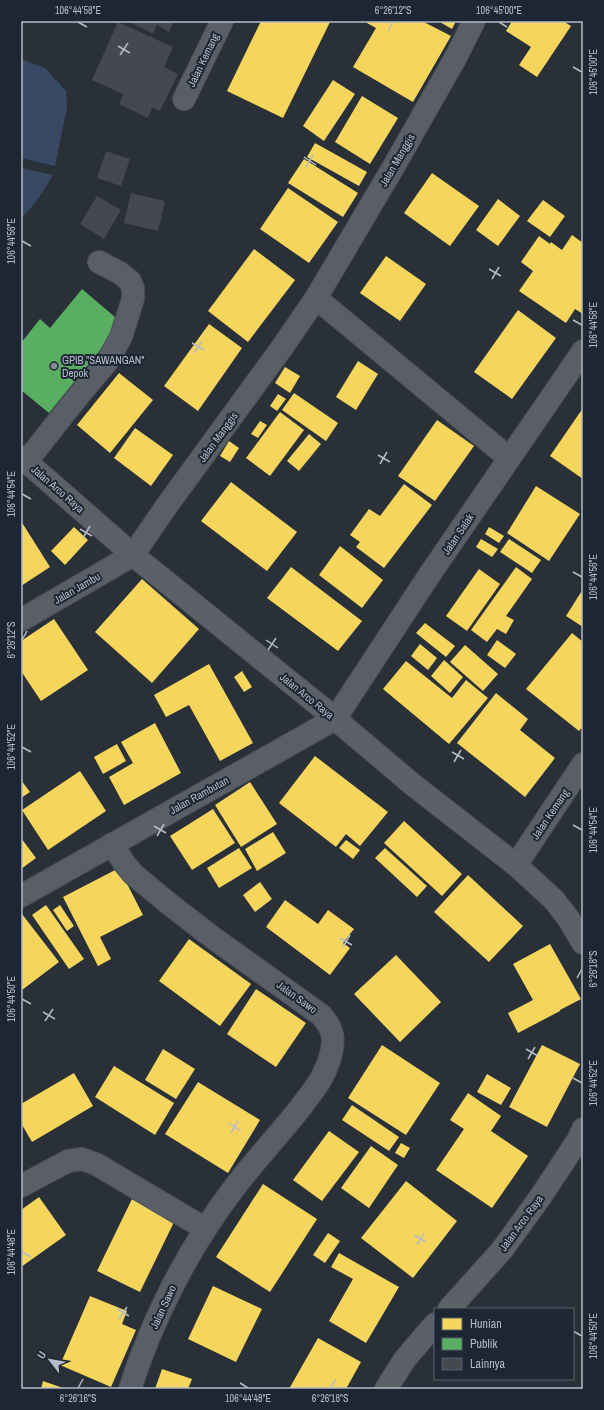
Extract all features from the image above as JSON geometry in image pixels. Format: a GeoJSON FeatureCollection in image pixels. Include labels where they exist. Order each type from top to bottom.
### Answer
{"type":"FeatureCollection","features":[{"type":"Feature","properties":{"kind":"main road","name":"Jalan Arco Raya"},"geometry":{"type":"LineString","coordinates":[[24,459],[133,555],[335,719],[412,784],[516,865],[554,900],[568,918],[583,943]]}},
{"type":"Feature","properties":{"kind":"main road","name":"Jalan Arco Raya"},"geometry":{"type":"LineString","coordinates":[[450,1308],[502,1250],[541,1196],[578,1140],[583,1129]]}},
{"type":"Feature","properties":{"kind":"main road"},"geometry":{"type":"LineString","coordinates":[[386,1389],[405,1359],[434,1325]]}},
{"type":"Feature","properties":{"kind":"street","name":"Jalan Kemang"},"geometry":{"type":"LineString","coordinates":[[184,98],[222,21]]}},
{"type":"Feature","properties":{"kind":"street","name":"Jalan Manggis"},"geometry":{"type":"LineString","coordinates":[[133,555],[316,298],[394,166],[456,57],[474,21]]}},
{"type":"Feature","properties":{"kind":"street"},"geometry":{"type":"LineString","coordinates":[[24,459],[106,362],[121,337],[133,298],[133,288],[130,281],[120,273],[99,262]]}},
{"type":"Feature","properties":{"kind":"street"},"geometry":{"type":"LineString","coordinates":[[316,298],[509,458]]}},
{"type":"Feature","properties":{"kind":"street","name":"Jalan Salak"},"geometry":{"type":"LineString","coordinates":[[335,719],[428,577],[583,351]]}},
{"type":"Feature","properties":{"kind":"street","name":"Jalan Jambu"},"geometry":{"type":"LineString","coordinates":[[21,620],[133,555]]}},
{"type":"Feature","properties":{"kind":"street","name":"Jalan Rambutan"},"geometry":{"type":"LineString","coordinates":[[21,896],[335,719]]}},
{"type":"Feature","properties":{"kind":"street","name":"Jalan Kemang"},"geometry":{"type":"LineString","coordinates":[[516,865],[583,764]]}},
{"type":"Feature","properties":{"kind":"street","name":"Jalan Sawo"},"geometry":{"type":"LineString","coordinates":[[112,844],[124,864],[145,884],[212,937],[322,1015],[330,1028],[332,1042],[330,1058],[322,1077],[313,1092],[234,1188],[204,1228],[167,1298],[138,1363],[130,1389]]}},
{"type":"Feature","properties":{"kind":"street"},"geometry":{"type":"LineString","coordinates":[[21,1186],[68,1161],[82,1159],[96,1164],[204,1228]]}},
{"type":"Feature","properties":{"kind":"water"},"geometry":{"type":"Polygon","coordinates":[[[21,59],[45,68],[66,91],[67,107],[55,166],[21,158],[21,59]]]}},
{"type":"Feature","properties":{"kind":"water"},"geometry":{"type":"Polygon","coordinates":[[[21,168],[53,175],[38,198],[21,218],[21,168]]]}},
{"type":"Feature","properties":{"kind":"building: Hunian"},"geometry":{"type":"Polygon","coordinates":[[[261,21],[330,22],[283,118],[227,91],[261,21]]]}},
{"type":"Feature","properties":{"kind":"building: Hunian"},"geometry":{"type":"Polygon","coordinates":[[[367,21],[422,21],[451,36],[413,102],[353,67],[376,28],[367,23],[367,21]]]}},
{"type":"Feature","properties":{"kind":"building: Hunian"},"geometry":{"type":"Polygon","coordinates":[[[438,21],[456,21],[452,29],[438,21]]]}},
{"type":"Feature","properties":{"kind":"building: Hunian"},"geometry":{"type":"Polygon","coordinates":[[[512,21],[563,21],[571,26],[537,77],[519,65],[531,47],[506,31],[512,21]]]}},
{"type":"Feature","properties":{"kind":"building: Hunian"},"geometry":{"type":"Polygon","coordinates":[[[333,80],[355,94],[324,141],[303,126],[333,80]]]}},
{"type":"Feature","properties":{"kind":"building: Hunian"},"geometry":{"type":"Polygon","coordinates":[[[362,96],[398,118],[370,164],[335,142],[362,96]]]}},
{"type":"Feature","properties":{"kind":"building: Hunian"},"geometry":{"type":"Polygon","coordinates":[[[315,143],[367,172],[359,186],[307,157],[315,143]]]}},
{"type":"Feature","properties":{"kind":"building: Hunian"},"geometry":{"type":"Polygon","coordinates":[[[304,159],[358,193],[343,217],[288,183],[304,159]]]}},
{"type":"Feature","properties":{"kind":"building: Hunian"},"geometry":{"type":"Polygon","coordinates":[[[432,173],[479,206],[450,246],[404,213],[432,173]]]}},
{"type":"Feature","properties":{"kind":"building: Hunian"},"geometry":{"type":"Polygon","coordinates":[[[288,188],[338,222],[309,263],[260,229],[288,188]]]}},
{"type":"Feature","properties":{"kind":"building: Hunian"},"geometry":{"type":"Polygon","coordinates":[[[498,199],[520,216],[498,246],[476,230],[498,199]]]}},
{"type":"Feature","properties":{"kind":"building: Hunian"},"geometry":{"type":"Polygon","coordinates":[[[543,200],[565,216],[550,237],[527,221],[543,200]]]}},
{"type":"Feature","properties":{"kind":"building: Hunian"},"geometry":{"type":"Polygon","coordinates":[[[572,235],[583,243],[583,314],[575,309],[566,323],[519,291],[533,271],[521,262],[539,236],[562,250],[572,235]]]}},
{"type":"Feature","properties":{"kind":"building: Hunian"},"geometry":{"type":"Polygon","coordinates":[[[254,249],[295,280],[248,342],[208,311],[254,249]]]}},
{"type":"Feature","properties":{"kind":"building: Hunian"},"geometry":{"type":"Polygon","coordinates":[[[386,256],[426,284],[400,321],[360,293],[386,256]]]}},
{"type":"Feature","properties":{"kind":"building: Hunian"},"geometry":{"type":"Polygon","coordinates":[[[518,310],[556,338],[512,399],[474,372],[518,310]]]}},
{"type":"Feature","properties":{"kind":"building: Hunian"},"geometry":{"type":"Polygon","coordinates":[[[209,324],[242,348],[198,411],[164,386],[209,324]]]}},
{"type":"Feature","properties":{"kind":"building: Hunian"},"geometry":{"type":"Polygon","coordinates":[[[358,361],[378,374],[356,410],[336,397],[358,361]]]}},
{"type":"Feature","properties":{"kind":"building: Hunian"},"geometry":{"type":"Polygon","coordinates":[[[285,367],[300,376],[290,393],[275,383],[285,367]]]}},
{"type":"Feature","properties":{"kind":"building: Hunian"},"geometry":{"type":"Polygon","coordinates":[[[119,373],[153,400],[110,453],[77,425],[119,373]]]}},
{"type":"Feature","properties":{"kind":"building: Hunian"},"geometry":{"type":"Polygon","coordinates":[[[294,393],[338,423],[326,441],[282,410],[294,393]]]}},
{"type":"Feature","properties":{"kind":"building: Hunian"},"geometry":{"type":"Polygon","coordinates":[[[278,394],[286,399],[277,411],[270,406],[278,394]]]}},
{"type":"Feature","properties":{"kind":"building: Hunian"},"geometry":{"type":"Polygon","coordinates":[[[583,408],[583,479],[550,456],[583,408]]]}},
{"type":"Feature","properties":{"kind":"building: Hunian"},"geometry":{"type":"Polygon","coordinates":[[[280,412],[304,430],[270,476],[246,458],[280,412]]]}},
{"type":"Feature","properties":{"kind":"building: Hunian"},"geometry":{"type":"Polygon","coordinates":[[[437,420],[474,446],[435,501],[398,476],[437,420]]]}},
{"type":"Feature","properties":{"kind":"building: Hunian"},"geometry":{"type":"Polygon","coordinates":[[[260,421],[267,425],[258,438],[251,434],[260,421]]]}},
{"type":"Feature","properties":{"kind":"building: Hunian"},"geometry":{"type":"Polygon","coordinates":[[[135,428],[173,455],[151,486],[114,458],[135,428]]]}},
{"type":"Feature","properties":{"kind":"building: Hunian"},"geometry":{"type":"Polygon","coordinates":[[[309,434],[321,444],[299,471],[287,461],[309,434]]]}},
{"type":"Feature","properties":{"kind":"building: Hunian"},"geometry":{"type":"Polygon","coordinates":[[[229,441],[239,448],[230,462],[220,456],[229,441]]]}},
{"type":"Feature","properties":{"kind":"building: Hunian"},"geometry":{"type":"Polygon","coordinates":[[[231,482],[297,532],[267,571],[201,521],[231,482]]]}},
{"type":"Feature","properties":{"kind":"building: Hunian"},"geometry":{"type":"Polygon","coordinates":[[[404,484],[432,505],[384,568],[356,547],[360,542],[350,535],[369,509],[380,516],[404,484]]]}},
{"type":"Feature","properties":{"kind":"building: Hunian"},"geometry":{"type":"Polygon","coordinates":[[[536,486],[580,514],[549,561],[507,533],[536,486]]]}},
{"type":"Feature","properties":{"kind":"building: Hunian"},"geometry":{"type":"Polygon","coordinates":[[[21,521],[50,567],[21,586],[21,521]]]}},
{"type":"Feature","properties":{"kind":"building: Hunian"},"geometry":{"type":"Polygon","coordinates":[[[74,527],[88,540],[65,565],[51,551],[74,527]]]}},
{"type":"Feature","properties":{"kind":"building: Hunian"},"geometry":{"type":"Polygon","coordinates":[[[489,527],[504,536],[499,543],[485,534],[489,527]]]}},
{"type":"Feature","properties":{"kind":"building: Hunian"},"geometry":{"type":"Polygon","coordinates":[[[481,539],[498,549],[492,557],[476,547],[481,539]]]}},
{"type":"Feature","properties":{"kind":"building: Hunian"},"geometry":{"type":"Polygon","coordinates":[[[509,539],[541,560],[532,573],[500,552],[509,539]]]}},
{"type":"Feature","properties":{"kind":"building: Hunian"},"geometry":{"type":"Polygon","coordinates":[[[340,546],[383,580],[362,608],[319,575],[340,546]]]}},
{"type":"Feature","properties":{"kind":"building: Hunian"},"geometry":{"type":"Polygon","coordinates":[[[291,567],[362,621],[338,651],[267,598],[291,567]]]}},
{"type":"Feature","properties":{"kind":"building: Hunian"},"geometry":{"type":"Polygon","coordinates":[[[516,567],[532,579],[506,616],[514,620],[506,634],[497,629],[487,642],[471,630],[516,567]]]}},
{"type":"Feature","properties":{"kind":"building: Hunian"},"geometry":{"type":"Polygon","coordinates":[[[479,569],[500,584],[467,631],[446,616],[479,569]]]}},
{"type":"Feature","properties":{"kind":"building: Hunian"},"geometry":{"type":"Polygon","coordinates":[[[142,579],[199,629],[152,683],[95,632],[142,579]]]}},
{"type":"Feature","properties":{"kind":"building: Hunian"},"geometry":{"type":"Polygon","coordinates":[[[583,589],[583,627],[566,616],[583,589]]]}},
{"type":"Feature","properties":{"kind":"building: Hunian"},"geometry":{"type":"Polygon","coordinates":[[[54,619],[88,670],[41,701],[21,671],[21,641],[54,619]]]}},
{"type":"Feature","properties":{"kind":"building: Hunian"},"geometry":{"type":"Polygon","coordinates":[[[425,623],[455,646],[446,657],[416,633],[425,623]]]}},
{"type":"Feature","properties":{"kind":"building: Hunian"},"geometry":{"type":"Polygon","coordinates":[[[572,633],[583,642],[583,726],[579,731],[526,689],[572,633]]]}},
{"type":"Feature","properties":{"kind":"building: Hunian"},"geometry":{"type":"Polygon","coordinates":[[[497,640],[516,654],[505,668],[487,655],[497,640]]]}},
{"type":"Feature","properties":{"kind":"building: Hunian"},"geometry":{"type":"Polygon","coordinates":[[[420,644],[437,658],[428,670],[411,656],[420,644]]]}},
{"type":"Feature","properties":{"kind":"building: Hunian"},"geometry":{"type":"Polygon","coordinates":[[[465,645],[498,674],[483,691],[450,662],[465,645]]]}},
{"type":"Feature","properties":{"kind":"building: Hunian"},"geometry":{"type":"Polygon","coordinates":[[[444,660],[463,677],[450,693],[431,676],[444,660]]]}},
{"type":"Feature","properties":{"kind":"building: Hunian"},"geometry":{"type":"Polygon","coordinates":[[[406,661],[452,698],[466,680],[488,698],[449,744],[383,689],[406,661]]]}},
{"type":"Feature","properties":{"kind":"building: Hunian"},"geometry":{"type":"Polygon","coordinates":[[[209,664],[253,743],[220,761],[189,705],[166,717],[154,695],[209,664]]]}},
{"type":"Feature","properties":{"kind":"building: Hunian"},"geometry":{"type":"Polygon","coordinates":[[[242,671],[252,687],[244,692],[234,677],[242,671]]]}},
{"type":"Feature","properties":{"kind":"building: Hunian"},"geometry":{"type":"Polygon","coordinates":[[[496,693],[528,719],[520,730],[555,758],[525,797],[457,743],[496,693]]]}},
{"type":"Feature","properties":{"kind":"building: Hunian"},"geometry":{"type":"Polygon","coordinates":[[[155,723],[181,773],[124,805],[109,777],[133,763],[121,742],[155,723]]]}},
{"type":"Feature","properties":{"kind":"building: Hunian"},"geometry":{"type":"Polygon","coordinates":[[[117,744],[126,761],[103,774],[94,757],[117,744]]]}},
{"type":"Feature","properties":{"kind":"building: Hunian"},"geometry":{"type":"Polygon","coordinates":[[[315,756],[388,812],[360,846],[346,834],[336,847],[279,803],[315,756]]]}},
{"type":"Feature","properties":{"kind":"building: Hunian"},"geometry":{"type":"Polygon","coordinates":[[[80,771],[106,811],[48,850],[22,810],[80,771]]]}},
{"type":"Feature","properties":{"kind":"building: Hunian"},"geometry":{"type":"Polygon","coordinates":[[[21,780],[30,792],[21,798],[21,780]]]}},
{"type":"Feature","properties":{"kind":"building: Hunian"},"geometry":{"type":"Polygon","coordinates":[[[250,782],[277,824],[241,847],[215,805],[250,782]]]}},
{"type":"Feature","properties":{"kind":"building: Hunian"},"geometry":{"type":"Polygon","coordinates":[[[213,809],[235,843],[192,870],[170,836],[213,809]]]}},
{"type":"Feature","properties":{"kind":"building: Hunian"},"geometry":{"type":"Polygon","coordinates":[[[404,821],[462,874],[442,896],[384,843],[404,821]]]}},
{"type":"Feature","properties":{"kind":"building: Hunian"},"geometry":{"type":"Polygon","coordinates":[[[273,832],[286,853],[257,871],[245,849],[273,832]]]}},
{"type":"Feature","properties":{"kind":"building: Hunian"},"geometry":{"type":"Polygon","coordinates":[[[21,838],[36,858],[21,869],[21,838]]]}},
{"type":"Feature","properties":{"kind":"building: Hunian"},"geometry":{"type":"Polygon","coordinates":[[[346,840],[360,850],[353,859],[339,848],[346,840]]]}},
{"type":"Feature","properties":{"kind":"building: Hunian"},"geometry":{"type":"Polygon","coordinates":[[[239,848],[252,868],[219,888],[207,868],[239,848]]]}},
{"type":"Feature","properties":{"kind":"building: Hunian"},"geometry":{"type":"Polygon","coordinates":[[[385,848],[427,886],[417,897],[375,858],[385,848]]]}},
{"type":"Feature","properties":{"kind":"building: Hunian"},"geometry":{"type":"Polygon","coordinates":[[[119,868],[143,915],[100,937],[111,959],[98,966],[63,897],[119,868]]]}},
{"type":"Feature","properties":{"kind":"building: Hunian"},"geometry":{"type":"Polygon","coordinates":[[[468,875],[523,926],[489,962],[434,912],[468,875]]]}},
{"type":"Feature","properties":{"kind":"building: Hunian"},"geometry":{"type":"Polygon","coordinates":[[[260,882],[272,899],[255,912],[243,895],[260,882]]]}},
{"type":"Feature","properties":{"kind":"building: Hunian"},"geometry":{"type":"Polygon","coordinates":[[[285,900],[318,924],[328,910],[354,929],[343,943],[350,948],[330,975],[266,927],[285,900]]]}},
{"type":"Feature","properties":{"kind":"building: Hunian"},"geometry":{"type":"Polygon","coordinates":[[[46,905],[84,959],[69,969],[32,915],[46,905]]]}},
{"type":"Feature","properties":{"kind":"building: Hunian"},"geometry":{"type":"Polygon","coordinates":[[[60,905],[74,926],[67,931],[53,910],[60,905]]]}},
{"type":"Feature","properties":{"kind":"building: Hunian"},"geometry":{"type":"Polygon","coordinates":[[[21,914],[59,962],[22,990],[21,989],[21,914]]]}},
{"type":"Feature","properties":{"kind":"building: Hunian"},"geometry":{"type":"Polygon","coordinates":[[[189,939],[251,984],[220,1026],[159,981],[189,939]]]}},
{"type":"Feature","properties":{"kind":"building: Hunian"},"geometry":{"type":"Polygon","coordinates":[[[550,944],[581,999],[518,1033],[508,1013],[533,1000],[513,964],[550,944]]]}},
{"type":"Feature","properties":{"kind":"building: Hunian"},"geometry":{"type":"Polygon","coordinates":[[[396,955],[441,1002],[400,1042],[354,994],[396,955]]]}},
{"type":"Feature","properties":{"kind":"building: Hunian"},"geometry":{"type":"Polygon","coordinates":[[[256,989],[306,1023],[276,1067],[227,1034],[256,989]]]}},
{"type":"Feature","properties":{"kind":"building: Hunian"},"geometry":{"type":"Polygon","coordinates":[[[382,1045],[440,1083],[406,1135],[348,1098],[382,1045]]]}},
{"type":"Feature","properties":{"kind":"building: Hunian"},"geometry":{"type":"Polygon","coordinates":[[[542,1045],[580,1064],[547,1127],[509,1107],[542,1045]]]}},
{"type":"Feature","properties":{"kind":"building: Hunian"},"geometry":{"type":"Polygon","coordinates":[[[163,1049],[195,1069],[176,1099],[145,1080],[163,1049]]]}},
{"type":"Feature","properties":{"kind":"building: Hunian"},"geometry":{"type":"Polygon","coordinates":[[[114,1066],[174,1103],[155,1135],[95,1097],[114,1066]]]}},
{"type":"Feature","properties":{"kind":"building: Hunian"},"geometry":{"type":"Polygon","coordinates":[[[74,1073],[93,1106],[32,1142],[21,1123],[21,1104],[74,1073]]]}},
{"type":"Feature","properties":{"kind":"building: Hunian"},"geometry":{"type":"Polygon","coordinates":[[[487,1074],[511,1088],[501,1105],[477,1092],[487,1074]]]}},
{"type":"Feature","properties":{"kind":"building: Hunian"},"geometry":{"type":"Polygon","coordinates":[[[198,1082],[260,1120],[228,1173],[165,1134],[198,1082]]]}},
{"type":"Feature","properties":{"kind":"building: Hunian"},"geometry":{"type":"Polygon","coordinates":[[[468,1093],[501,1116],[491,1131],[528,1156],[492,1208],[436,1170],[464,1129],[450,1120],[468,1093]]]}},
{"type":"Feature","properties":{"kind":"building: Hunian"},"geometry":{"type":"Polygon","coordinates":[[[352,1105],[399,1137],[389,1151],[342,1120],[352,1105]]]}},
{"type":"Feature","properties":{"kind":"building: Hunian"},"geometry":{"type":"Polygon","coordinates":[[[329,1131],[359,1152],[322,1201],[293,1180],[329,1131]]]}},
{"type":"Feature","properties":{"kind":"building: Hunian"},"geometry":{"type":"Polygon","coordinates":[[[401,1143],[410,1148],[404,1158],[395,1153],[401,1143]]]}},
{"type":"Feature","properties":{"kind":"building: Hunian"},"geometry":{"type":"Polygon","coordinates":[[[371,1146],[398,1165],[369,1208],[341,1188],[371,1146]]]}},
{"type":"Feature","properties":{"kind":"building: Hunian"},"geometry":{"type":"Polygon","coordinates":[[[406,1181],[457,1221],[413,1278],[361,1238],[406,1181]]]}},
{"type":"Feature","properties":{"kind":"building: Hunian"},"geometry":{"type":"Polygon","coordinates":[[[263,1184],[317,1219],[270,1292],[216,1257],[263,1184]]]}},
{"type":"Feature","properties":{"kind":"building: Hunian"},"geometry":{"type":"Polygon","coordinates":[[[39,1197],[66,1235],[21,1267],[21,1210],[39,1197]]]}},
{"type":"Feature","properties":{"kind":"building: Hunian"},"geometry":{"type":"Polygon","coordinates":[[[132,1199],[175,1220],[140,1292],[97,1271],[132,1199]]]}},
{"type":"Feature","properties":{"kind":"building: Hunian"},"geometry":{"type":"Polygon","coordinates":[[[328,1233],[340,1241],[325,1263],[313,1255],[328,1233]]]}},
{"type":"Feature","properties":{"kind":"building: Hunian"},"geometry":{"type":"Polygon","coordinates":[[[339,1253],[399,1287],[366,1343],[329,1321],[353,1279],[331,1267],[339,1253]]]}},
{"type":"Feature","properties":{"kind":"building: Hunian"},"geometry":{"type":"Polygon","coordinates":[[[213,1286],[262,1309],[236,1362],[188,1339],[213,1286]]]}},
{"type":"Feature","properties":{"kind":"building: Hunian"},"geometry":{"type":"Polygon","coordinates":[[[90,1296],[127,1311],[122,1324],[136,1330],[111,1387],[60,1365],[90,1296]]]}},
{"type":"Feature","properties":{"kind":"building: Hunian"},"geometry":{"type":"Polygon","coordinates":[[[318,1338],[361,1362],[346,1389],[289,1389],[318,1338]]]}},
{"type":"Feature","properties":{"kind":"building: Hunian"},"geometry":{"type":"Polygon","coordinates":[[[162,1369],[192,1379],[188,1389],[155,1389],[162,1369]]]}},
{"type":"Feature","properties":{"kind":"building: Hunian"},"geometry":{"type":"Polygon","coordinates":[[[43,1381],[66,1389],[41,1389],[43,1381]]]}},
{"type":"Feature","properties":{"kind":"building: Publik","name":"GPIB \"SAWANGAN\" Depok"},"geometry":{"type":"Polygon","coordinates":[[[82,289],[122,323],[49,413],[21,390],[21,343],[40,319],[50,328],[82,289]]]}},
{"type":"Feature","properties":{"kind":"building: Lainnya"},"geometry":{"type":"Polygon","coordinates":[[[128,21],[174,21],[169,32],[157,25],[153,34],[128,21]]]}},
{"type":"Feature","properties":{"kind":"building: Lainnya"},"geometry":{"type":"Polygon","coordinates":[[[118,22],[173,47],[164,67],[178,74],[160,111],[152,108],[148,118],[119,104],[123,94],[92,80],[118,22]]]}},
{"type":"Feature","properties":{"kind":"building: Lainnya"},"geometry":{"type":"Polygon","coordinates":[[[106,151],[130,159],[121,186],[97,178],[106,151]]]}},
{"type":"Feature","properties":{"kind":"building: Lainnya"},"geometry":{"type":"Polygon","coordinates":[[[131,193],[165,201],[158,231],[124,223],[131,193]]]}},
{"type":"Feature","properties":{"kind":"building: Lainnya"},"geometry":{"type":"Polygon","coordinates":[[[97,196],[121,210],[104,239],[80,224],[97,196]]]}},
{"type":"Feature","properties":{"kind":"place","name":"GPIB \"SAWANGAN\" Depok"},"geometry":{"type":"Point","coordinates":[54,366]}}]}
